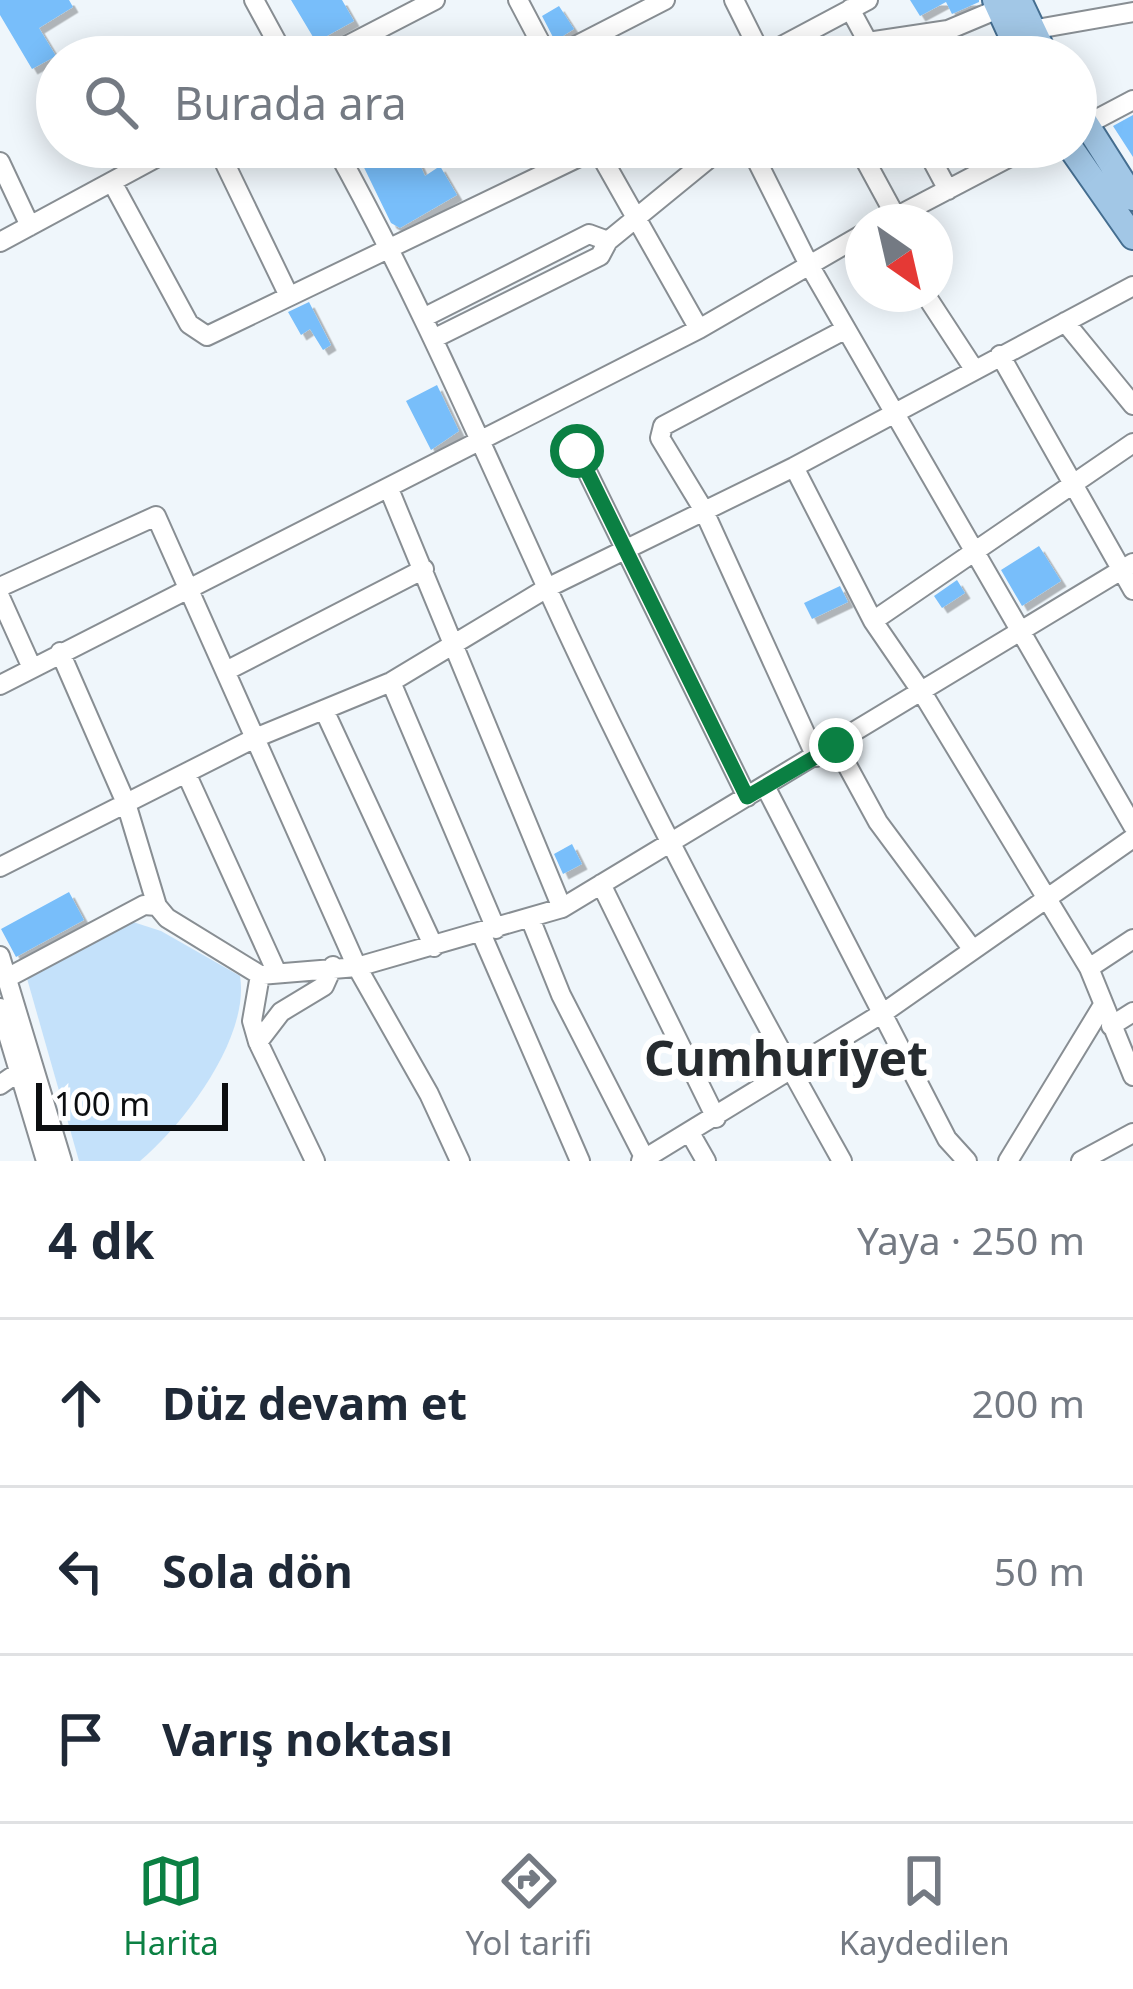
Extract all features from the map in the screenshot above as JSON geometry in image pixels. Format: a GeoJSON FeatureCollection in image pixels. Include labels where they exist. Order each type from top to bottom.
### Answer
{"type":"FeatureCollection","features":[{"type":"Feature","properties":{"kind":"main road"},"geometry":{"type":"LineString","coordinates":[[1004,3],[1034,36]]}},
{"type":"Feature","properties":{"kind":"main road"},"geometry":{"type":"LineString","coordinates":[[1004,3],[1014,36]]}},
{"type":"Feature","properties":{"kind":"main road"},"geometry":{"type":"LineString","coordinates":[[1097,146],[1133,198]]}},
{"type":"Feature","properties":{"kind":"main road"},"geometry":{"type":"LineString","coordinates":[[1085,168],[1133,237]]}},
{"type":"Feature","properties":{"kind":"street"},"geometry":{"type":"LineString","coordinates":[[254,0],[274,36]]}},
{"type":"Feature","properties":{"kind":"street"},"geometry":{"type":"LineString","coordinates":[[366,36],[435,0]]}},
{"type":"Feature","properties":{"kind":"street"},"geometry":{"type":"LineString","coordinates":[[518,0],[539,36]]}},
{"type":"Feature","properties":{"kind":"street"},"geometry":{"type":"LineString","coordinates":[[593,36],[665,0]]}},
{"type":"Feature","properties":{"kind":"street"},"geometry":{"type":"LineString","coordinates":[[734,0],[751,36]]}},
{"type":"Feature","properties":{"kind":"street"},"geometry":{"type":"LineString","coordinates":[[925,36],[1004,3]]}},
{"type":"Feature","properties":{"kind":"street"},"geometry":{"type":"LineString","coordinates":[[801,36],[859,5],[868,36]]}},
{"type":"Feature","properties":{"kind":"street"},"geometry":{"type":"LineString","coordinates":[[1030,30],[1133,13]]}},
{"type":"Feature","properties":{"kind":"street"},"geometry":{"type":"LineString","coordinates":[[1097,114],[1133,100]]}},
{"type":"Feature","properties":{"kind":"street"},"geometry":{"type":"LineString","coordinates":[[0,162],[30,226]]}},
{"type":"Feature","properties":{"kind":"street"},"geometry":{"type":"LineString","coordinates":[[0,242],[138,168]]}},
{"type":"Feature","properties":{"kind":"street"},"geometry":{"type":"LineString","coordinates":[[227,168],[289,296]]}},
{"type":"Feature","properties":{"kind":"street"},"geometry":{"type":"LineString","coordinates":[[347,168],[391,247],[484,440],[547,587],[670,842],[842,1161]]}},
{"type":"Feature","properties":{"kind":"street"},"geometry":{"type":"LineString","coordinates":[[112,182],[199,334],[207,336],[556,168]]}},
{"type":"Feature","properties":{"kind":"street"},"geometry":{"type":"LineString","coordinates":[[610,168],[699,329]]}},
{"type":"Feature","properties":{"kind":"street"},"geometry":{"type":"LineString","coordinates":[[435,338],[600,256],[608,241],[698,168]]}},
{"type":"Feature","properties":{"kind":"street"},"geometry":{"type":"LineString","coordinates":[[760,168],[808,263],[1133,826]]}},
{"type":"Feature","properties":{"kind":"street"},"geometry":{"type":"LineString","coordinates":[[867,168],[882,204]]}},
{"type":"Feature","properties":{"kind":"street"},"geometry":{"type":"LineString","coordinates":[[936,168],[948,190]]}},
{"type":"Feature","properties":{"kind":"street"},"geometry":{"type":"LineString","coordinates":[[921,204],[989,168]]}},
{"type":"Feature","properties":{"kind":"street"},"geometry":{"type":"LineString","coordinates":[[425,317],[590,234],[608,241]]}},
{"type":"Feature","properties":{"kind":"street"},"geometry":{"type":"LineString","coordinates":[[0,685],[188,585],[389,490],[699,329],[845,243]]}},
{"type":"Feature","properties":{"kind":"street"},"geometry":{"type":"LineString","coordinates":[[0,867],[255,738],[391,682],[547,587],[794,466],[1133,286]]}},
{"type":"Feature","properties":{"kind":"street"},"geometry":{"type":"LineString","coordinates":[[937,312],[974,369]]}},
{"type":"Feature","properties":{"kind":"street"},"geometry":{"type":"LineString","coordinates":[[1065,322],[1133,405]]}},
{"type":"Feature","properties":{"kind":"street"},"geometry":{"type":"LineString","coordinates":[[816,757],[704,509],[660,438],[663,426],[846,329]]}},
{"type":"Feature","properties":{"kind":"street"},"geometry":{"type":"LineString","coordinates":[[1000,356],[1127,566],[1133,590]]}},
{"type":"Feature","properties":{"kind":"street"},"geometry":{"type":"LineString","coordinates":[[873,621],[1133,443]]}},
{"type":"Feature","properties":{"kind":"street"},"geometry":{"type":"LineString","coordinates":[[577,451],[747,797]]}},
{"type":"Feature","properties":{"kind":"street"},"geometry":{"type":"LineString","coordinates":[[794,466],[873,621],[923,694],[1089,968],[1133,1076]]}},
{"type":"Feature","properties":{"kind":"street"},"geometry":{"type":"LineString","coordinates":[[389,490],[455,639],[562,908]]}},
{"type":"Feature","properties":{"kind":"street"},"geometry":{"type":"LineString","coordinates":[[0,587],[156,516],[357,967],[430,1094],[460,1161]]}},
{"type":"Feature","properties":{"kind":"street"},"geometry":{"type":"LineString","coordinates":[[60,652],[126,803],[166,918],[268,974],[357,967],[562,908],[923,694],[1127,566]]}},
{"type":"Feature","properties":{"kind":"street"},"geometry":{"type":"LineString","coordinates":[[226,671],[424,569]]}},
{"type":"Feature","properties":{"kind":"street"},"geometry":{"type":"LineString","coordinates":[[0,597],[32,668]]}},
{"type":"Feature","properties":{"kind":"street"},"geometry":{"type":"LineString","coordinates":[[391,682],[580,1161]]}},
{"type":"Feature","properties":{"kind":"street"},"geometry":{"type":"LineString","coordinates":[[324,710],[434,947]]}},
{"type":"Feature","properties":{"kind":"street"},"geometry":{"type":"LineString","coordinates":[[836,745],[878,822],[973,950]]}},
{"type":"Feature","properties":{"kind":"street"},"geometry":{"type":"LineString","coordinates":[[186,773],[268,974],[252,1021],[258,1042],[315,1161]]}},
{"type":"Feature","properties":{"kind":"street"},"geometry":{"type":"LineString","coordinates":[[765,786],[886,1011],[947,1139],[968,1161]]}},
{"type":"Feature","properties":{"kind":"street"},"geometry":{"type":"LineString","coordinates":[[530,918],[561,995],[643,1160],[886,1011],[1133,838]]}},
{"type":"Feature","properties":{"kind":"street"},"geometry":{"type":"LineString","coordinates":[[601,884],[716,1118]]}},
{"type":"Feature","properties":{"kind":"street"},"geometry":{"type":"LineString","coordinates":[[7,978],[111,919],[144,904],[158,905]]}},
{"type":"Feature","properties":{"kind":"street"},"geometry":{"type":"LineString","coordinates":[[1089,968],[1133,939]]}},
{"type":"Feature","properties":{"kind":"street"},"geometry":{"type":"LineString","coordinates":[[0,956],[62,1161]]}},
{"type":"Feature","properties":{"kind":"street"},"geometry":{"type":"LineString","coordinates":[[258,1042],[281,1012],[324,986],[333,967]]}},
{"type":"Feature","properties":{"kind":"street"},"geometry":{"type":"LineString","coordinates":[[1008,1161],[1103,1005]]}},
{"type":"Feature","properties":{"kind":"street"},"geometry":{"type":"LineString","coordinates":[[0,1008],[46,1161]]}},
{"type":"Feature","properties":{"kind":"street"},"geometry":{"type":"LineString","coordinates":[[1111,1026],[1133,1012]]}},
{"type":"Feature","properties":{"kind":"street"},"geometry":{"type":"LineString","coordinates":[[0,1084],[20,1071]]}},
{"type":"Feature","properties":{"kind":"street"},"geometry":{"type":"LineString","coordinates":[[690,1133],[706,1161]]}},
{"type":"Feature","properties":{"kind":"street"},"geometry":{"type":"LineString","coordinates":[[1081,1161],[1133,1133]]}},
{"type":"Feature","properties":{"kind":"shaded area"},"geometry":{"type":"Polygon","coordinates":[[[130,921],[161,931],[240,976],[235,1025],[194,1102],[140,1161],[79,1161],[26,975],[130,921]]]}},
{"type":"Feature","properties":{"kind":"building"},"geometry":{"type":"Polygon","coordinates":[[[0,0],[69,0],[73,7],[39,28],[44,36],[36,36],[36,67],[32,69],[0,15],[0,0]]]}},
{"type":"Feature","properties":{"kind":"building"},"geometry":{"type":"Polygon","coordinates":[[[291,0],[342,0],[354,21],[327,36],[312,36],[291,0]]]}},
{"type":"Feature","properties":{"kind":"building"},"geometry":{"type":"Polygon","coordinates":[[[910,0],[979,2],[952,14],[946,2],[920,16],[910,0]]]}},
{"type":"Feature","properties":{"kind":"building"},"geometry":{"type":"Polygon","coordinates":[[[559,6],[574,29],[552,36],[542,16],[559,6]]]}},
{"type":"Feature","properties":{"kind":"building"},"geometry":{"type":"Polygon","coordinates":[[[1133,115],[1133,157],[1113,126],[1133,115]]]}},
{"type":"Feature","properties":{"kind":"building"},"geometry":{"type":"Polygon","coordinates":[[[364,168],[421,168],[425,176],[441,168],[457,195],[400,228],[391,223],[364,168]]]}},
{"type":"Feature","properties":{"kind":"building"},"geometry":{"type":"Polygon","coordinates":[[[309,302],[331,345],[323,350],[310,329],[301,335],[288,312],[309,302]]]}},
{"type":"Feature","properties":{"kind":"building"},"geometry":{"type":"Polygon","coordinates":[[[437,385],[459,431],[431,450],[406,401],[437,385]]]}},
{"type":"Feature","properties":{"kind":"building"},"geometry":{"type":"Polygon","coordinates":[[[1039,546],[1061,581],[1022,606],[1001,570],[1039,546]]]}},
{"type":"Feature","properties":{"kind":"building"},"geometry":{"type":"Polygon","coordinates":[[[957,580],[965,593],[942,608],[934,596],[957,580]]]}},
{"type":"Feature","properties":{"kind":"building"},"geometry":{"type":"Polygon","coordinates":[[[840,586],[848,602],[812,619],[804,603],[840,586]]]}},
{"type":"Feature","properties":{"kind":"building"},"geometry":{"type":"Polygon","coordinates":[[[572,844],[582,864],[563,874],[554,854],[572,844]]]}},
{"type":"Feature","properties":{"kind":"building"},"geometry":{"type":"Polygon","coordinates":[[[69,892],[84,920],[16,957],[1,929],[69,892]]]}},
{"type":"Feature","properties":{"kind":"district","name":"Cumhuriyet"},"geometry":{"type":"Point","coordinates":[786,1059]}},
{"type":"Feature","properties":{"kind":"route"},"geometry":{"type":"LineString","coordinates":[[577,451],[747,797],[836,745]]}}]}
